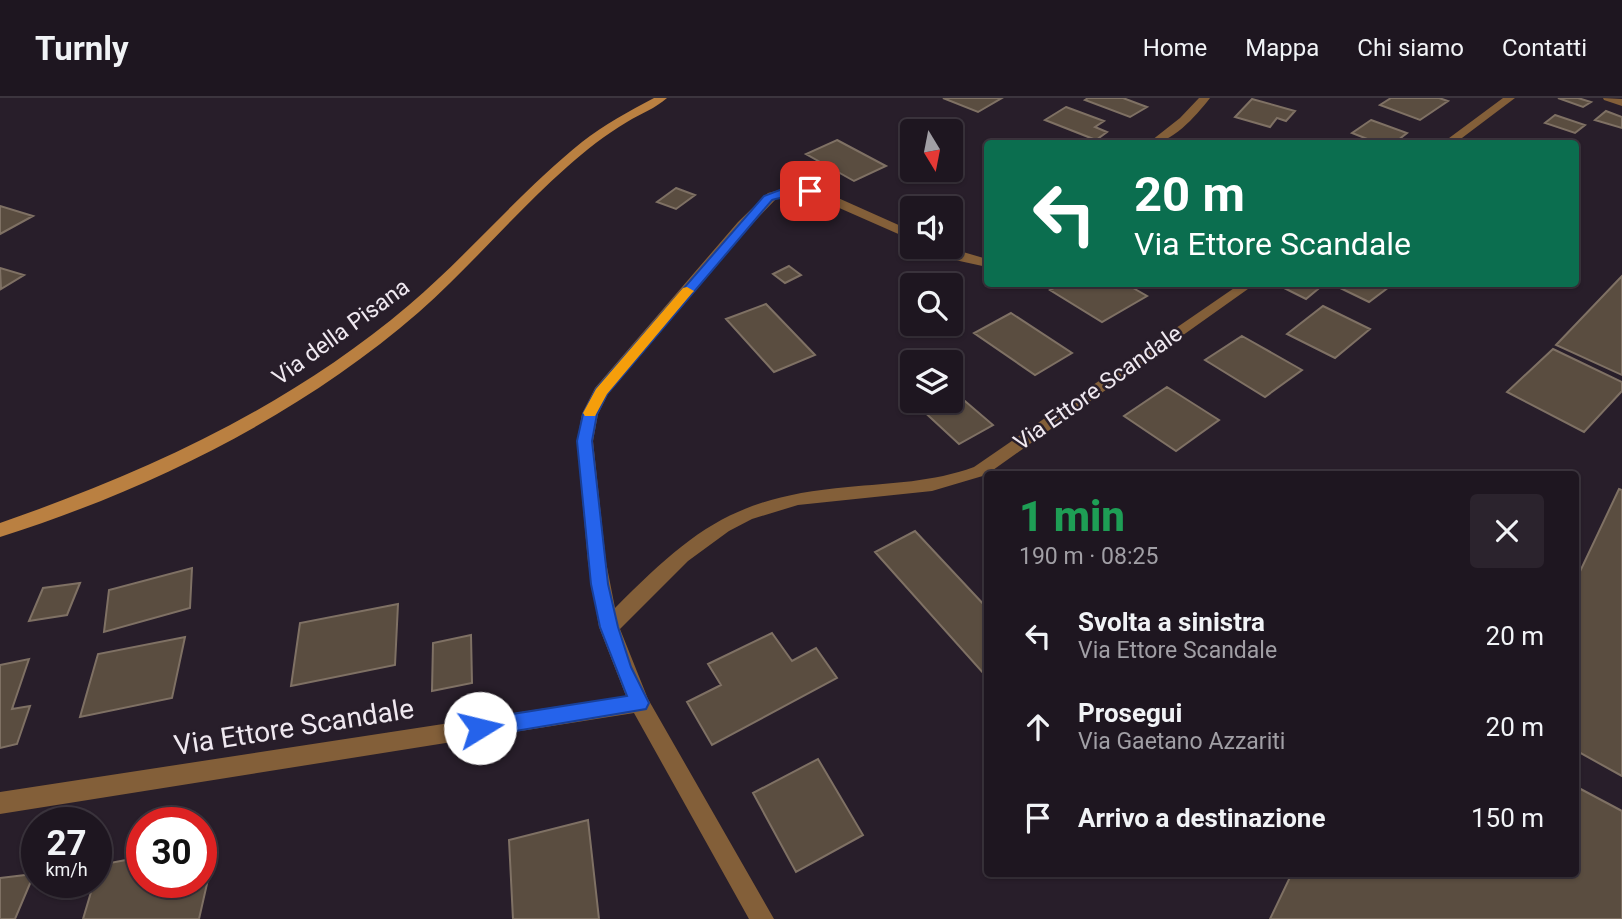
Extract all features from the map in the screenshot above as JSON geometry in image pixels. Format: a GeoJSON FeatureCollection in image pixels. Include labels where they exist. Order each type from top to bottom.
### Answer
{"type":"FeatureCollection","features":[{"type":"Feature","properties":{"kind":"main road","name":"Via della Pisana"},"geometry":{"type":"LineString","coordinates":[[0,530],[84,501],[173,463],[307,388],[370,344],[416,307],[585,145],[627,117],[663,98]]}},
{"type":"Feature","properties":{"kind":"street"},"geometry":{"type":"LineString","coordinates":[[1157,140],[1205,98]]}},
{"type":"Feature","properties":{"kind":"street"},"geometry":{"type":"LineString","coordinates":[[1452,140],[1510,98]]}},
{"type":"Feature","properties":{"kind":"street"},"geometry":{"type":"LineString","coordinates":[[1608,98],[1622,103]]}},
{"type":"Feature","properties":{"kind":"street"},"geometry":{"type":"LineString","coordinates":[[762,919],[639,703],[622,667],[609,627],[597,562],[585,441],[590,414],[601,392],[743,225],[772,196],[792,191],[814,192],[900,231]]}},
{"type":"Feature","properties":{"kind":"street"},"geometry":{"type":"LineString","coordinates":[[963,258],[984,262]]}},
{"type":"Feature","properties":{"kind":"street","name":"Via Ettore Scandale"},"geometry":{"type":"LineString","coordinates":[[609,627],[692,547],[733,520],[758,509],[807,498],[944,484],[980,471],[1244,287]]}},
{"type":"Feature","properties":{"kind":"street","name":"Via Ettore Scandale"},"geometry":{"type":"LineString","coordinates":[[0,803],[639,703]]}},
{"type":"Feature","properties":{"kind":"building"},"geometry":{"type":"Polygon","coordinates":[[[943,98],[1002,98],[978,112],[943,98]]]}},
{"type":"Feature","properties":{"kind":"building"},"geometry":{"type":"Polygon","coordinates":[[[1123,98],[1147,107],[1130,117],[1085,100],[1123,98]]]}},
{"type":"Feature","properties":{"kind":"building"},"geometry":{"type":"Polygon","coordinates":[[[1391,98],[1439,98],[1448,101],[1420,120],[1380,105],[1391,98]]]}},
{"type":"Feature","properties":{"kind":"building"},"geometry":{"type":"Polygon","coordinates":[[[1558,98],[1578,98],[1591,102],[1583,107],[1558,98]]]}},
{"type":"Feature","properties":{"kind":"building"},"geometry":{"type":"Polygon","coordinates":[[[1252,99],[1295,111],[1286,121],[1277,118],[1270,127],[1235,117],[1252,99]]]}},
{"type":"Feature","properties":{"kind":"building"},"geometry":{"type":"Polygon","coordinates":[[[1066,107],[1104,121],[1095,127],[1107,132],[1096,140],[1045,120],[1066,107]]]}},
{"type":"Feature","properties":{"kind":"building"},"geometry":{"type":"Polygon","coordinates":[[[1606,111],[1622,117],[1622,128],[1595,120],[1606,111]]]}},
{"type":"Feature","properties":{"kind":"building"},"geometry":{"type":"Polygon","coordinates":[[[1555,115],[1585,125],[1575,133],[1545,123],[1555,115]]]}},
{"type":"Feature","properties":{"kind":"building"},"geometry":{"type":"Polygon","coordinates":[[[1371,120],[1407,133],[1398,140],[1370,140],[1352,133],[1371,120]]]}},
{"type":"Feature","properties":{"kind":"building"},"geometry":{"type":"Polygon","coordinates":[[[837,140],[886,166],[854,181],[806,154],[837,140]]]}},
{"type":"Feature","properties":{"kind":"building"},"geometry":{"type":"Polygon","coordinates":[[[676,188],[695,195],[676,209],[657,202],[676,188]]]}},
{"type":"Feature","properties":{"kind":"building"},"geometry":{"type":"Polygon","coordinates":[[[0,206],[33,216],[0,234],[0,206]]]}},
{"type":"Feature","properties":{"kind":"building"},"geometry":{"type":"Polygon","coordinates":[[[789,266],[801,275],[785,283],[773,274],[789,266]]]}},
{"type":"Feature","properties":{"kind":"building"},"geometry":{"type":"Polygon","coordinates":[[[0,268],[24,275],[1,289],[0,268]]]}},
{"type":"Feature","properties":{"kind":"building"},"geometry":{"type":"Polygon","coordinates":[[[1622,276],[1622,375],[1556,345],[1622,276]]]}},
{"type":"Feature","properties":{"kind":"building"},"geometry":{"type":"Polygon","coordinates":[[[1056,287],[1131,287],[1147,296],[1102,322],[1050,290],[1056,287]]]}},
{"type":"Feature","properties":{"kind":"building"},"geometry":{"type":"Polygon","coordinates":[[[1282,287],[1318,289],[1306,299],[1282,287]]]}},
{"type":"Feature","properties":{"kind":"building"},"geometry":{"type":"Polygon","coordinates":[[[1338,287],[1389,287],[1369,302],[1338,287]]]}},
{"type":"Feature","properties":{"kind":"building"},"geometry":{"type":"Polygon","coordinates":[[[766,304],[815,355],[774,372],[726,319],[766,304]]]}},
{"type":"Feature","properties":{"kind":"building"},"geometry":{"type":"Polygon","coordinates":[[[1323,306],[1370,329],[1335,358],[1287,334],[1323,306]]]}},
{"type":"Feature","properties":{"kind":"building"},"geometry":{"type":"Polygon","coordinates":[[[1011,313],[1072,353],[1035,375],[974,333],[1011,313]]]}},
{"type":"Feature","properties":{"kind":"building"},"geometry":{"type":"Polygon","coordinates":[[[1242,336],[1302,370],[1265,397],[1205,360],[1242,336]]]}},
{"type":"Feature","properties":{"kind":"building"},"geometry":{"type":"Polygon","coordinates":[[[1553,349],[1622,382],[1622,391],[1584,432],[1507,392],[1553,349]]]}},
{"type":"Feature","properties":{"kind":"building"},"geometry":{"type":"Polygon","coordinates":[[[1167,387],[1219,420],[1176,451],[1124,416],[1167,387]]]}},
{"type":"Feature","properties":{"kind":"building"},"geometry":{"type":"Polygon","coordinates":[[[963,399],[993,425],[959,444],[925,413],[963,413],[963,399]]]}},
{"type":"Feature","properties":{"kind":"building"},"geometry":{"type":"Polygon","coordinates":[[[1619,489],[1622,490],[1622,776],[1579,752],[1579,574],[1619,489]]]}},
{"type":"Feature","properties":{"kind":"building"},"geometry":{"type":"Polygon","coordinates":[[[915,531],[984,605],[984,674],[875,552],[915,531]]]}},
{"type":"Feature","properties":{"kind":"building"},"geometry":{"type":"Polygon","coordinates":[[[192,568],[190,608],[104,632],[109,590],[192,568]]]}},
{"type":"Feature","properties":{"kind":"building"},"geometry":{"type":"Polygon","coordinates":[[[80,583],[67,615],[29,621],[43,588],[80,583]]]}},
{"type":"Feature","properties":{"kind":"building"},"geometry":{"type":"Polygon","coordinates":[[[398,604],[395,665],[291,686],[300,623],[398,604]]]}},
{"type":"Feature","properties":{"kind":"building"},"geometry":{"type":"Polygon","coordinates":[[[772,633],[792,661],[816,648],[837,678],[712,745],[687,702],[721,685],[708,664],[772,633]]]}},
{"type":"Feature","properties":{"kind":"building"},"geometry":{"type":"Polygon","coordinates":[[[471,635],[472,683],[432,691],[433,643],[471,635]]]}},
{"type":"Feature","properties":{"kind":"building"},"geometry":{"type":"Polygon","coordinates":[[[185,637],[172,698],[80,717],[98,654],[185,637]]]}},
{"type":"Feature","properties":{"kind":"building"},"geometry":{"type":"Polygon","coordinates":[[[29,659],[12,709],[30,706],[17,744],[0,748],[0,665],[29,659]]]}},
{"type":"Feature","properties":{"kind":"building"},"geometry":{"type":"Polygon","coordinates":[[[818,759],[863,835],[796,872],[753,793],[818,759]]]}},
{"type":"Feature","properties":{"kind":"building"},"geometry":{"type":"Polygon","coordinates":[[[1579,788],[1622,811],[1622,919],[1270,919],[1290,877],[1579,877],[1579,788]]]}},
{"type":"Feature","properties":{"kind":"building"},"geometry":{"type":"Polygon","coordinates":[[[588,820],[599,919],[513,919],[509,840],[588,820]]]}},
{"type":"Feature","properties":{"kind":"building"},"geometry":{"type":"Polygon","coordinates":[[[126,860],[126,898],[204,898],[199,919],[83,919],[89,898],[112,898],[112,863],[126,860]]]}},
{"type":"Feature","properties":{"kind":"building"},"geometry":{"type":"Polygon","coordinates":[[[21,876],[21,898],[24,898],[15,919],[0,919],[0,878],[21,876]]]}},
{"type":"Feature","properties":{"kind":"slow traffic"},"geometry":{"type":"LineString","coordinates":[[590,413],[601,392],[687,291]]}},
{"type":"Feature","properties":{"kind":"route"},"geometry":{"type":"LineString","coordinates":[[480,728],[639,703],[622,667],[609,627],[600,584],[585,441],[590,414],[601,392],[768,198],[785,192],[810,191]]}}]}
